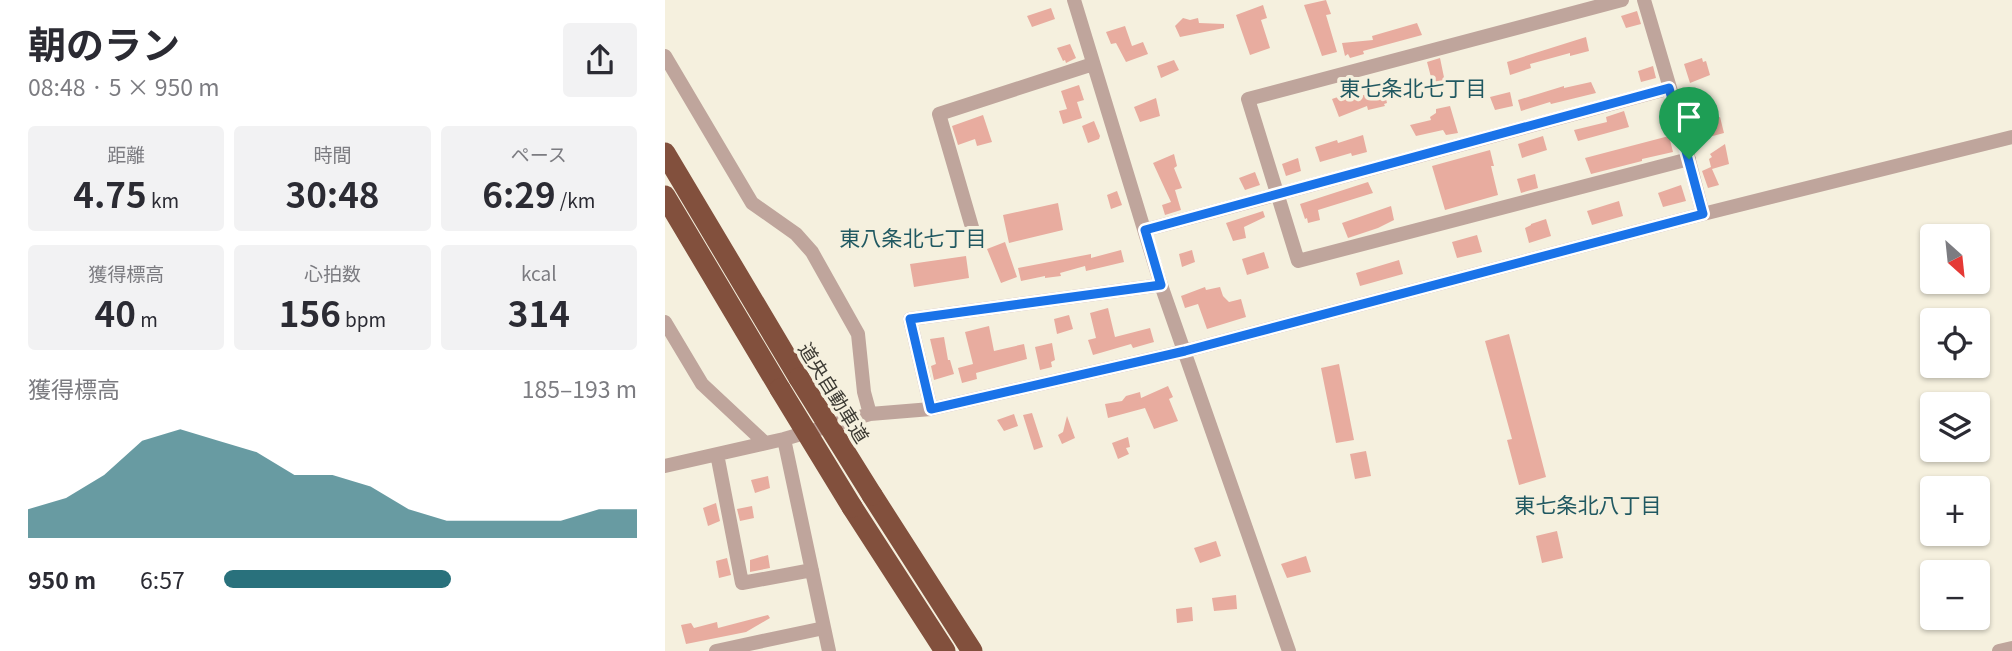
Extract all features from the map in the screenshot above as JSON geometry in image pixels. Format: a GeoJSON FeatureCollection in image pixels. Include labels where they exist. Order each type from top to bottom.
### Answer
{"type":"FeatureCollection","features":[{"type":"Feature","properties":{"kind":"highway","name":"道央自動車道"},"geometry":{"type":"LineString","coordinates":[[665,153],[799,378],[972,651]]}},
{"type":"Feature","properties":{"kind":"highway"},"geometry":{"type":"LineString","coordinates":[[665,196],[852,507],[945,651]]}},
{"type":"Feature","properties":{"kind":"street"},"geometry":{"type":"LineString","coordinates":[[1074,0],[1161,285],[1289,651]]}},
{"type":"Feature","properties":{"kind":"street"},"geometry":{"type":"LineString","coordinates":[[1622,0],[1248,99],[1298,261],[1689,159]]}},
{"type":"Feature","properties":{"kind":"street"},"geometry":{"type":"LineString","coordinates":[[1644,0],[1703,214]]}},
{"type":"Feature","properties":{"kind":"street"},"geometry":{"type":"LineString","coordinates":[[665,56],[752,203],[796,234],[812,252],[858,334],[864,392],[870,414]]}},
{"type":"Feature","properties":{"kind":"street"},"geometry":{"type":"LineString","coordinates":[[976,241],[939,114],[1093,64]]}},
{"type":"Feature","properties":{"kind":"street"},"geometry":{"type":"LineString","coordinates":[[1145,230],[1669,88]]}},
{"type":"Feature","properties":{"kind":"street"},"geometry":{"type":"LineString","coordinates":[[665,466],[784,439],[870,414],[931,409],[1185,351],[1703,214],[2012,137]]}},
{"type":"Feature","properties":{"kind":"street"},"geometry":{"type":"LineString","coordinates":[[931,409],[910,319],[1161,285]]}},
{"type":"Feature","properties":{"kind":"street"},"geometry":{"type":"LineString","coordinates":[[665,322],[702,384],[765,443]]}},
{"type":"Feature","properties":{"kind":"street"},"geometry":{"type":"LineString","coordinates":[[784,439],[829,651]]}},
{"type":"Feature","properties":{"kind":"street"},"geometry":{"type":"LineString","coordinates":[[717,454],[741,583],[812,570]]}},
{"type":"Feature","properties":{"kind":"street"},"geometry":{"type":"LineString","coordinates":[[716,651],[824,628]]}},
{"type":"Feature","properties":{"kind":"street"},"geometry":{"type":"LineString","coordinates":[[1999,651],[2012,648]]}},
{"type":"Feature","properties":{"kind":"building"},"geometry":{"type":"Polygon","coordinates":[[[1326,0],[1331,14],[1326,15],[1337,52],[1322,56],[1304,5],[1326,0]]]}},
{"type":"Feature","properties":{"kind":"building"},"geometry":{"type":"Polygon","coordinates":[[[1263,5],[1267,18],[1261,20],[1270,48],[1250,55],[1236,15],[1263,5]]]}},
{"type":"Feature","properties":{"kind":"building"},"geometry":{"type":"Polygon","coordinates":[[[1051,8],[1055,19],[1032,27],[1027,16],[1051,8]]]}},
{"type":"Feature","properties":{"kind":"building"},"geometry":{"type":"Polygon","coordinates":[[[1637,11],[1641,24],[1626,28],[1621,16],[1637,11]]]}},
{"type":"Feature","properties":{"kind":"building"},"geometry":{"type":"Polygon","coordinates":[[[1183,18],[1198,18],[1199,23],[1224,24],[1224,28],[1180,37],[1175,26],[1183,18]]]}},
{"type":"Feature","properties":{"kind":"building"},"geometry":{"type":"Polygon","coordinates":[[[1417,23],[1422,35],[1363,51],[1364,54],[1350,58],[1348,54],[1345,56],[1342,43],[1373,40],[1372,36],[1417,23]]]}},
{"type":"Feature","properties":{"kind":"building"},"geometry":{"type":"Polygon","coordinates":[[[1125,26],[1132,46],[1143,42],[1148,54],[1126,62],[1116,43],[1111,44],[1106,32],[1125,26]]]}},
{"type":"Feature","properties":{"kind":"building"},"geometry":{"type":"Polygon","coordinates":[[[1586,37],[1589,51],[1570,56],[1570,53],[1530,64],[1531,68],[1510,75],[1507,62],[1586,37]]]}},
{"type":"Feature","properties":{"kind":"building"},"geometry":{"type":"Polygon","coordinates":[[[1070,44],[1076,58],[1066,63],[1057,48],[1070,44]]]}},
{"type":"Feature","properties":{"kind":"building"},"geometry":{"type":"Polygon","coordinates":[[[1440,58],[1446,87],[1433,91],[1428,79],[1431,77],[1427,62],[1440,58]]]}},
{"type":"Feature","properties":{"kind":"building"},"geometry":{"type":"Polygon","coordinates":[[[1702,58],[1703,62],[1706,61],[1710,75],[1690,83],[1684,64],[1702,58]]]}},
{"type":"Feature","properties":{"kind":"building"},"geometry":{"type":"Polygon","coordinates":[[[1174,60],[1179,70],[1161,78],[1157,66],[1174,60]]]}},
{"type":"Feature","properties":{"kind":"building"},"geometry":{"type":"Polygon","coordinates":[[[1653,66],[1656,78],[1641,82],[1638,71],[1653,66]]]}},
{"type":"Feature","properties":{"kind":"building"},"geometry":{"type":"Polygon","coordinates":[[[1591,82],[1596,93],[1521,111],[1518,100],[1564,86],[1591,82]]]}},
{"type":"Feature","properties":{"kind":"building"},"geometry":{"type":"Polygon","coordinates":[[[1079,85],[1084,100],[1077,102],[1082,118],[1063,124],[1059,111],[1067,109],[1061,91],[1079,85]]]}},
{"type":"Feature","properties":{"kind":"building"},"geometry":{"type":"Polygon","coordinates":[[[1384,91],[1387,103],[1385,106],[1368,110],[1367,106],[1339,117],[1332,99],[1352,92],[1354,97],[1384,91]]]}},
{"type":"Feature","properties":{"kind":"building"},"geometry":{"type":"Polygon","coordinates":[[[1510,92],[1513,106],[1495,110],[1490,97],[1510,92]]]}},
{"type":"Feature","properties":{"kind":"building"},"geometry":{"type":"Polygon","coordinates":[[[1156,98],[1160,116],[1140,122],[1134,107],[1156,98]]]}},
{"type":"Feature","properties":{"kind":"building"},"geometry":{"type":"Polygon","coordinates":[[[1450,106],[1458,133],[1446,135],[1443,130],[1416,136],[1410,125],[1431,120],[1430,117],[1436,113],[1436,109],[1450,106]]]}},
{"type":"Feature","properties":{"kind":"building"},"geometry":{"type":"Polygon","coordinates":[[[1624,111],[1629,127],[1578,141],[1574,130],[1607,122],[1606,117],[1624,111]]]}},
{"type":"Feature","properties":{"kind":"building"},"geometry":{"type":"Polygon","coordinates":[[[983,115],[992,142],[977,146],[975,139],[958,145],[952,126],[983,115]]]}},
{"type":"Feature","properties":{"kind":"building"},"geometry":{"type":"Polygon","coordinates":[[[1720,117],[1724,133],[1694,141],[1692,133],[1699,129],[1698,123],[1720,117]]]}},
{"type":"Feature","properties":{"kind":"building"},"geometry":{"type":"Polygon","coordinates":[[[1094,121],[1100,136],[1088,143],[1082,126],[1094,121]]]}},
{"type":"Feature","properties":{"kind":"building"},"geometry":{"type":"Polygon","coordinates":[[[1363,135],[1367,152],[1352,156],[1351,153],[1320,162],[1315,147],[1363,135]]]}},
{"type":"Feature","properties":{"kind":"building"},"geometry":{"type":"Polygon","coordinates":[[[1543,136],[1547,150],[1522,158],[1518,144],[1543,136]]]}},
{"type":"Feature","properties":{"kind":"building"},"geometry":{"type":"Polygon","coordinates":[[[1669,136],[1673,152],[1642,161],[1591,174],[1585,158],[1669,136]]]}},
{"type":"Feature","properties":{"kind":"building"},"geometry":{"type":"Polygon","coordinates":[[[1725,144],[1729,164],[1712,169],[1719,185],[1708,188],[1702,171],[1711,167],[1710,154],[1725,144]]]}},
{"type":"Feature","properties":{"kind":"building"},"geometry":{"type":"Polygon","coordinates":[[[1490,150],[1498,195],[1445,210],[1432,166],[1490,150]]]}},
{"type":"Feature","properties":{"kind":"building"},"geometry":{"type":"Polygon","coordinates":[[[1174,154],[1177,166],[1174,168],[1182,188],[1175,190],[1181,210],[1165,215],[1162,205],[1171,202],[1153,163],[1174,154]]]}},
{"type":"Feature","properties":{"kind":"building"},"geometry":{"type":"Polygon","coordinates":[[[1298,158],[1301,171],[1286,176],[1282,164],[1298,158]]]}},
{"type":"Feature","properties":{"kind":"building"},"geometry":{"type":"Polygon","coordinates":[[[1255,172],[1260,185],[1245,190],[1239,178],[1255,172]]]}},
{"type":"Feature","properties":{"kind":"building"},"geometry":{"type":"Polygon","coordinates":[[[1535,174],[1538,188],[1521,193],[1517,179],[1535,174]]]}},
{"type":"Feature","properties":{"kind":"building"},"geometry":{"type":"Polygon","coordinates":[[[1368,182],[1373,193],[1318,210],[1320,220],[1308,223],[1307,218],[1305,219],[1300,204],[1368,182]]]}},
{"type":"Feature","properties":{"kind":"building"},"geometry":{"type":"Polygon","coordinates":[[[1681,185],[1686,201],[1663,207],[1658,193],[1681,185]]]}},
{"type":"Feature","properties":{"kind":"building"},"geometry":{"type":"Polygon","coordinates":[[[1117,191],[1122,205],[1111,209],[1107,195],[1117,191]]]}},
{"type":"Feature","properties":{"kind":"building"},"geometry":{"type":"Polygon","coordinates":[[[1619,201],[1623,216],[1592,225],[1587,211],[1619,201]]]}},
{"type":"Feature","properties":{"kind":"building"},"geometry":{"type":"Polygon","coordinates":[[[1058,203],[1063,230],[1009,243],[1003,215],[1058,203]]]}},
{"type":"Feature","properties":{"kind":"building"},"geometry":{"type":"Polygon","coordinates":[[[1391,206],[1394,220],[1348,238],[1342,223],[1391,206]]]}},
{"type":"Feature","properties":{"kind":"building"},"geometry":{"type":"Polygon","coordinates":[[[1263,211],[1265,217],[1244,227],[1246,238],[1233,241],[1226,223],[1263,211]]]}},
{"type":"Feature","properties":{"kind":"building"},"geometry":{"type":"Polygon","coordinates":[[[1546,219],[1551,236],[1529,243],[1525,228],[1546,219]]]}},
{"type":"Feature","properties":{"kind":"building"},"geometry":{"type":"Polygon","coordinates":[[[1477,235],[1482,252],[1457,258],[1452,242],[1477,235]]]}},
{"type":"Feature","properties":{"kind":"building"},"geometry":{"type":"Polygon","coordinates":[[[1005,242],[1017,277],[1001,283],[987,249],[1005,242]]]}},
{"type":"Feature","properties":{"kind":"building"},"geometry":{"type":"Polygon","coordinates":[[[1121,250],[1124,262],[1086,271],[1085,266],[1060,273],[1061,276],[1021,281],[1018,268],[1091,254],[1091,258],[1121,250]]]}},
{"type":"Feature","properties":{"kind":"building"},"geometry":{"type":"Polygon","coordinates":[[[1192,250],[1195,262],[1182,267],[1179,254],[1192,250]]]}},
{"type":"Feature","properties":{"kind":"building"},"geometry":{"type":"Polygon","coordinates":[[[1264,252],[1269,268],[1247,275],[1242,259],[1264,252]]]}},
{"type":"Feature","properties":{"kind":"building"},"geometry":{"type":"Polygon","coordinates":[[[966,256],[969,278],[914,287],[910,264],[966,256]]]}},
{"type":"Feature","properties":{"kind":"building"},"geometry":{"type":"Polygon","coordinates":[[[1399,260],[1403,274],[1360,286],[1356,273],[1399,260]]]}},
{"type":"Feature","properties":{"kind":"building"},"geometry":{"type":"Polygon","coordinates":[[[1205,287],[1206,290],[1220,287],[1229,302],[1241,299],[1246,317],[1207,329],[1198,304],[1185,308],[1181,296],[1205,287]]]}},
{"type":"Feature","properties":{"kind":"building"},"geometry":{"type":"Polygon","coordinates":[[[1108,308],[1115,337],[1150,328],[1154,342],[1133,348],[1131,344],[1093,355],[1088,340],[1096,338],[1090,313],[1108,308]]]}},
{"type":"Feature","properties":{"kind":"building"},"geometry":{"type":"Polygon","coordinates":[[[1069,315],[1073,329],[1057,334],[1054,319],[1069,315]]]}},
{"type":"Feature","properties":{"kind":"building"},"geometry":{"type":"Polygon","coordinates":[[[989,326],[994,351],[1024,344],[1027,359],[976,373],[977,379],[962,383],[958,368],[973,364],[965,332],[989,326]]]}},
{"type":"Feature","properties":{"kind":"building"},"geometry":{"type":"Polygon","coordinates":[[[1509,334],[1546,477],[1519,485],[1507,440],[1512,439],[1485,341],[1509,334]]]}},
{"type":"Feature","properties":{"kind":"building"},"geometry":{"type":"Polygon","coordinates":[[[944,337],[948,360],[954,374],[934,380],[931,366],[936,364],[930,339],[944,337]]]}},
{"type":"Feature","properties":{"kind":"building"},"geometry":{"type":"Polygon","coordinates":[[[1052,343],[1055,360],[1051,362],[1052,367],[1040,370],[1035,347],[1052,343]]]}},
{"type":"Feature","properties":{"kind":"building"},"geometry":{"type":"Polygon","coordinates":[[[1339,364],[1354,440],[1336,443],[1321,368],[1339,364]]]}},
{"type":"Feature","properties":{"kind":"building"},"geometry":{"type":"Polygon","coordinates":[[[1168,386],[1173,397],[1169,399],[1178,421],[1154,429],[1145,408],[1108,418],[1105,404],[1122,401],[1126,396],[1140,392],[1141,398],[1168,386]]]}},
{"type":"Feature","properties":{"kind":"building"},"geometry":{"type":"Polygon","coordinates":[[[1032,413],[1043,447],[1034,450],[1023,415],[1032,413]]]}},
{"type":"Feature","properties":{"kind":"building"},"geometry":{"type":"Polygon","coordinates":[[[1014,414],[1018,426],[1004,431],[997,420],[1014,414]]]}},
{"type":"Feature","properties":{"kind":"building"},"geometry":{"type":"Polygon","coordinates":[[[1067,416],[1075,438],[1062,444],[1058,435],[1063,432],[1067,416]]]}},
{"type":"Feature","properties":{"kind":"building"},"geometry":{"type":"Polygon","coordinates":[[[1128,437],[1130,447],[1126,448],[1129,454],[1118,459],[1112,443],[1128,437]]]}},
{"type":"Feature","properties":{"kind":"building"},"geometry":{"type":"Polygon","coordinates":[[[1366,451],[1371,476],[1355,479],[1350,454],[1366,451]]]}},
{"type":"Feature","properties":{"kind":"building"},"geometry":{"type":"Polygon","coordinates":[[[768,476],[770,488],[755,493],[751,480],[768,476]]]}},
{"type":"Feature","properties":{"kind":"building"},"geometry":{"type":"Polygon","coordinates":[[[716,503],[720,521],[708,526],[703,508],[716,503]]]}},
{"type":"Feature","properties":{"kind":"building"},"geometry":{"type":"Polygon","coordinates":[[[752,506],[754,518],[740,521],[737,509],[752,506]]]}},
{"type":"Feature","properties":{"kind":"building"},"geometry":{"type":"Polygon","coordinates":[[[1557,531],[1563,558],[1542,563],[1536,536],[1557,531]]]}},
{"type":"Feature","properties":{"kind":"building"},"geometry":{"type":"Polygon","coordinates":[[[1216,541],[1221,556],[1200,563],[1194,548],[1216,541]]]}},
{"type":"Feature","properties":{"kind":"building"},"geometry":{"type":"Polygon","coordinates":[[[768,555],[770,568],[750,572],[750,560],[768,555]]]}},
{"type":"Feature","properties":{"kind":"building"},"geometry":{"type":"Polygon","coordinates":[[[1306,556],[1311,572],[1287,578],[1281,564],[1306,556]]]}},
{"type":"Feature","properties":{"kind":"building"},"geometry":{"type":"Polygon","coordinates":[[[727,558],[731,575],[719,578],[716,561],[727,558]]]}},
{"type":"Feature","properties":{"kind":"building"},"geometry":{"type":"Polygon","coordinates":[[[1236,595],[1237,609],[1214,611],[1212,598],[1236,595]]]}},
{"type":"Feature","properties":{"kind":"building"},"geometry":{"type":"Polygon","coordinates":[[[1192,607],[1193,621],[1177,623],[1176,609],[1192,607]]]}},
{"type":"Feature","properties":{"kind":"building"},"geometry":{"type":"Polygon","coordinates":[[[768,615],[770,618],[746,632],[686,644],[681,625],[691,623],[694,628],[717,622],[718,628],[768,615]]]}},
{"type":"Feature","properties":{"kind":"district","name":"東七条北七丁目"},"geometry":{"type":"Point","coordinates":[1413,87]}},
{"type":"Feature","properties":{"kind":"district","name":"東八条北七丁目"},"geometry":{"type":"Point","coordinates":[913,237]}},
{"type":"Feature","properties":{"kind":"district","name":"東七条北八丁目"},"geometry":{"type":"Point","coordinates":[1588,504]}},
{"type":"Feature","properties":{"kind":"route"},"geometry":{"type":"LineString","coordinates":[[1669,88],[1689,159],[1703,214],[1185,351],[931,409],[910,319],[1161,285],[1145,230],[1669,88]]}}]}
